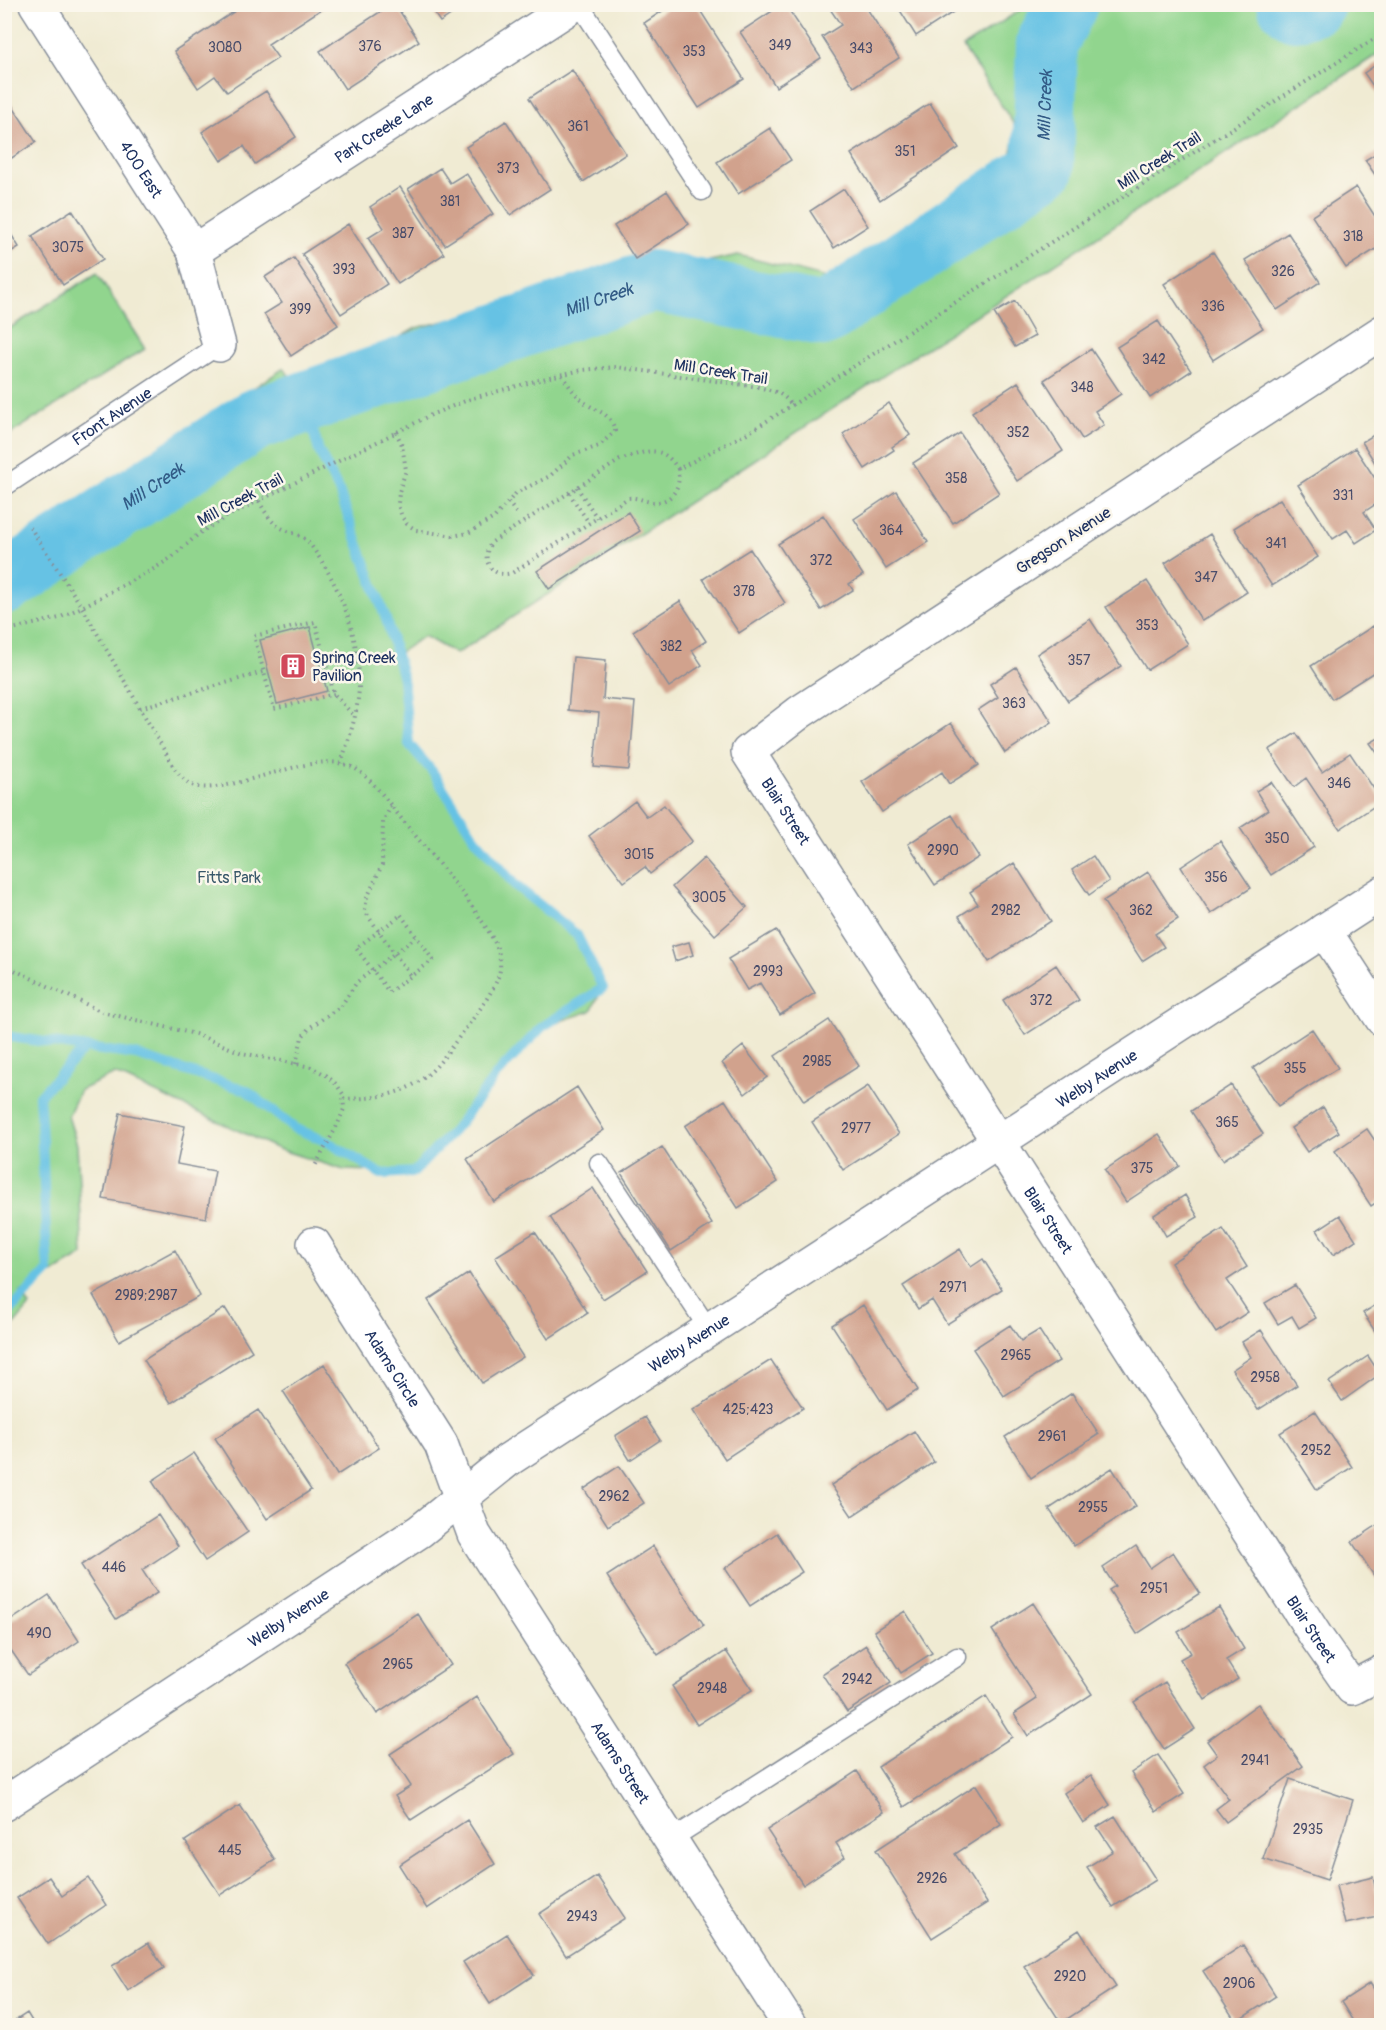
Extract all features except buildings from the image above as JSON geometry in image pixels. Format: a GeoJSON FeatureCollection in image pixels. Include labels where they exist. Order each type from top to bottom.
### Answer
{"type":"FeatureCollection","features":[{"type":"Feature","properties":{"kind":"street","name":"Park Creeke Lane"},"geometry":{"type":"LineString","coordinates":[[194,251],[577,4]]}},
{"type":"Feature","properties":{"kind":"street","name":"400 East"},"geometry":{"type":"LineString","coordinates":[[42,6],[194,251],[219,345]]}},
{"type":"Feature","properties":{"kind":"street","name":"Gregson Avenue"},"geometry":{"type":"LineString","coordinates":[[748,752],[800,712],[1382,333]]}},
{"type":"Feature","properties":{"kind":"street","name":"Blair Street"},"geometry":{"type":"LineString","coordinates":[[748,752],[1317,1638],[1352,1688],[1382,1672]]}},
{"type":"Feature","properties":{"kind":"street","name":"Welby Avenue"},"geometry":{"type":"LineString","coordinates":[[4,1804],[420,1532],[508,1460],[708,1328],[1382,893]]}},
{"type":"Feature","properties":{"kind":"street"},"geometry":{"type":"LineString","coordinates":[[1324,930],[1382,1019]]}},
{"type":"Feature","properties":{"kind":"street","name":"Adams Circle"},"geometry":{"type":"LineString","coordinates":[[314,1245],[441,1444],[462,1496]]}},
{"type":"Feature","properties":{"kind":"street","name":"Adams Street"},"geometry":{"type":"LineString","coordinates":[[462,1496],[474,1534],[790,2025]]}},
{"type":"Feature","properties":{"kind":"lane"},"geometry":{"type":"LineString","coordinates":[[577,4],[702,191]]}},
{"type":"Feature","properties":{"kind":"lane","name":"Front Avenue"},"geometry":{"type":"LineString","coordinates":[[4,487],[219,345]]}},
{"type":"Feature","properties":{"kind":"lane"},"geometry":{"type":"LineString","coordinates":[[599,1163],[708,1328]]}},
{"type":"Feature","properties":{"kind":"lane"},"geometry":{"type":"LineString","coordinates":[[670,1840],[957,1657]]}},
{"type":"Feature","properties":{"kind":"path","name":"Mill Creek Trail"},"geometry":{"type":"LineString","coordinates":[[4,631],[59,618],[82,607],[171,558],[210,526],[396,432],[473,398],[561,374],[616,367],[758,387],[786,396],[792,406],[1382,34]]}},
{"type":"Feature","properties":{"kind":"path"},"geometry":{"type":"LineString","coordinates":[[396,432],[402,445],[406,470],[399,492],[398,505],[402,517],[416,530],[453,536],[468,533],[494,518],[516,493],[550,476],[573,455],[598,446],[615,430],[608,415],[584,403],[561,374]]}},
{"type":"Feature","properties":{"kind":"path"},"geometry":{"type":"LineString","coordinates":[[678,469],[751,431],[792,406]]}},
{"type":"Feature","properties":{"kind":"path"},"geometry":{"type":"LineString","coordinates":[[659,451],[665,454],[678,469],[679,483],[668,499],[653,502],[640,498],[628,498],[512,573],[499,574],[488,565],[485,558],[492,542],[620,460],[644,452],[659,451]]}},
{"type":"Feature","properties":{"kind":"path"},"geometry":{"type":"LineString","coordinates":[[577,487],[597,518]]}},
{"type":"Feature","properties":{"kind":"path"},"geometry":{"type":"LineString","coordinates":[[569,493],[589,523]]}},
{"type":"Feature","properties":{"kind":"path"},"geometry":{"type":"LineString","coordinates":[[259,501],[268,517],[278,526],[308,542],[329,575],[352,630],[358,660],[359,688],[355,717],[341,763]]}},
{"type":"Feature","properties":{"kind":"path"},"geometry":{"type":"LineString","coordinates":[[508,502],[517,514]]}},
{"type":"Feature","properties":{"kind":"path"},"geometry":{"type":"LineString","coordinates":[[30,527],[82,607],[175,769],[184,779],[192,785],[203,787],[226,785],[325,762],[341,763],[355,769],[375,787],[454,883],[494,941],[499,955],[500,971],[493,988],[438,1065],[423,1080],[407,1088],[387,1095],[344,1099]]}},
{"type":"Feature","properties":{"kind":"path"},"geometry":{"type":"LineString","coordinates":[[334,694],[273,709],[254,636],[315,622],[334,694],[355,717]]}},
{"type":"Feature","properties":{"kind":"path"},"geometry":{"type":"LineString","coordinates":[[140,708],[264,672]]}},
{"type":"Feature","properties":{"kind":"path"},"geometry":{"type":"LineString","coordinates":[[391,806],[383,822],[382,865],[372,883],[365,909],[410,975]]}},
{"type":"Feature","properties":{"kind":"path"},"geometry":{"type":"LineString","coordinates":[[401,915],[416,937],[433,960],[389,992],[356,948],[401,915]]}},
{"type":"Feature","properties":{"kind":"path"},"geometry":{"type":"LineString","coordinates":[[296,1064],[302,1037],[309,1028],[334,1013],[357,982],[416,937]]}},
{"type":"Feature","properties":{"kind":"path"},"geometry":{"type":"LineString","coordinates":[[4,972],[6,965],[102,1012],[195,1034],[242,1053],[311,1067],[326,1075],[343,1094],[344,1109],[315,1166]]}},
{"type":"Feature","properties":{"kind":"green space","name":"Fitts Park"},"geometry":{"type":"Polygon","coordinates":[[[1028,5],[1381,5],[1381,52],[456,654],[424,636],[396,655],[409,744],[515,885],[577,935],[603,988],[591,1011],[542,1027],[498,1073],[455,1129],[414,1172],[344,1170],[278,1149],[115,1074],[80,1090],[68,1116],[77,1145],[83,1255],[21,1292],[30,1306],[5,1333],[5,552],[284,368],[301,394],[416,328],[582,288],[621,263],[631,278],[738,255],[830,279],[1009,164],[1017,129],[963,47],[1028,5]]]}},
{"type":"Feature","properties":{"kind":"green space"},"geometry":{"type":"Polygon","coordinates":[[[97,273],[145,349],[7,436],[4,432],[5,331],[97,273]]]}},
{"type":"Feature","properties":{"kind":"waterway","name":"Mill Creek"},"geometry":{"type":"LineString","coordinates":[[4,584],[254,420],[652,281],[824,315],[1043,168],[1047,43],[1067,4]]}},
{"type":"Feature","properties":{"kind":"waterway","name":"Mill Creek"},"geometry":{"type":"LineString","coordinates":[[1288,4],[1295,10],[1314,4]]}},
{"type":"Feature","properties":{"kind":"waterway"},"geometry":{"type":"LineString","coordinates":[[4,1036],[136,1055],[246,1090],[294,1128],[328,1142],[381,1174],[414,1172],[455,1129],[498,1073],[542,1027],[603,988],[577,935],[515,885],[475,838],[432,771],[409,744],[403,679],[386,619],[339,491],[319,451],[305,403]]}},
{"type":"Feature","properties":{"kind":"waterway"},"geometry":{"type":"LineString","coordinates":[[4,1317],[48,1271],[39,1096],[84,1049]]}},
{"type":"Feature","properties":{"kind":"place","name":"Spring Creek Pavilion"},"geometry":{"type":"Point","coordinates":[293,666]}}]}
